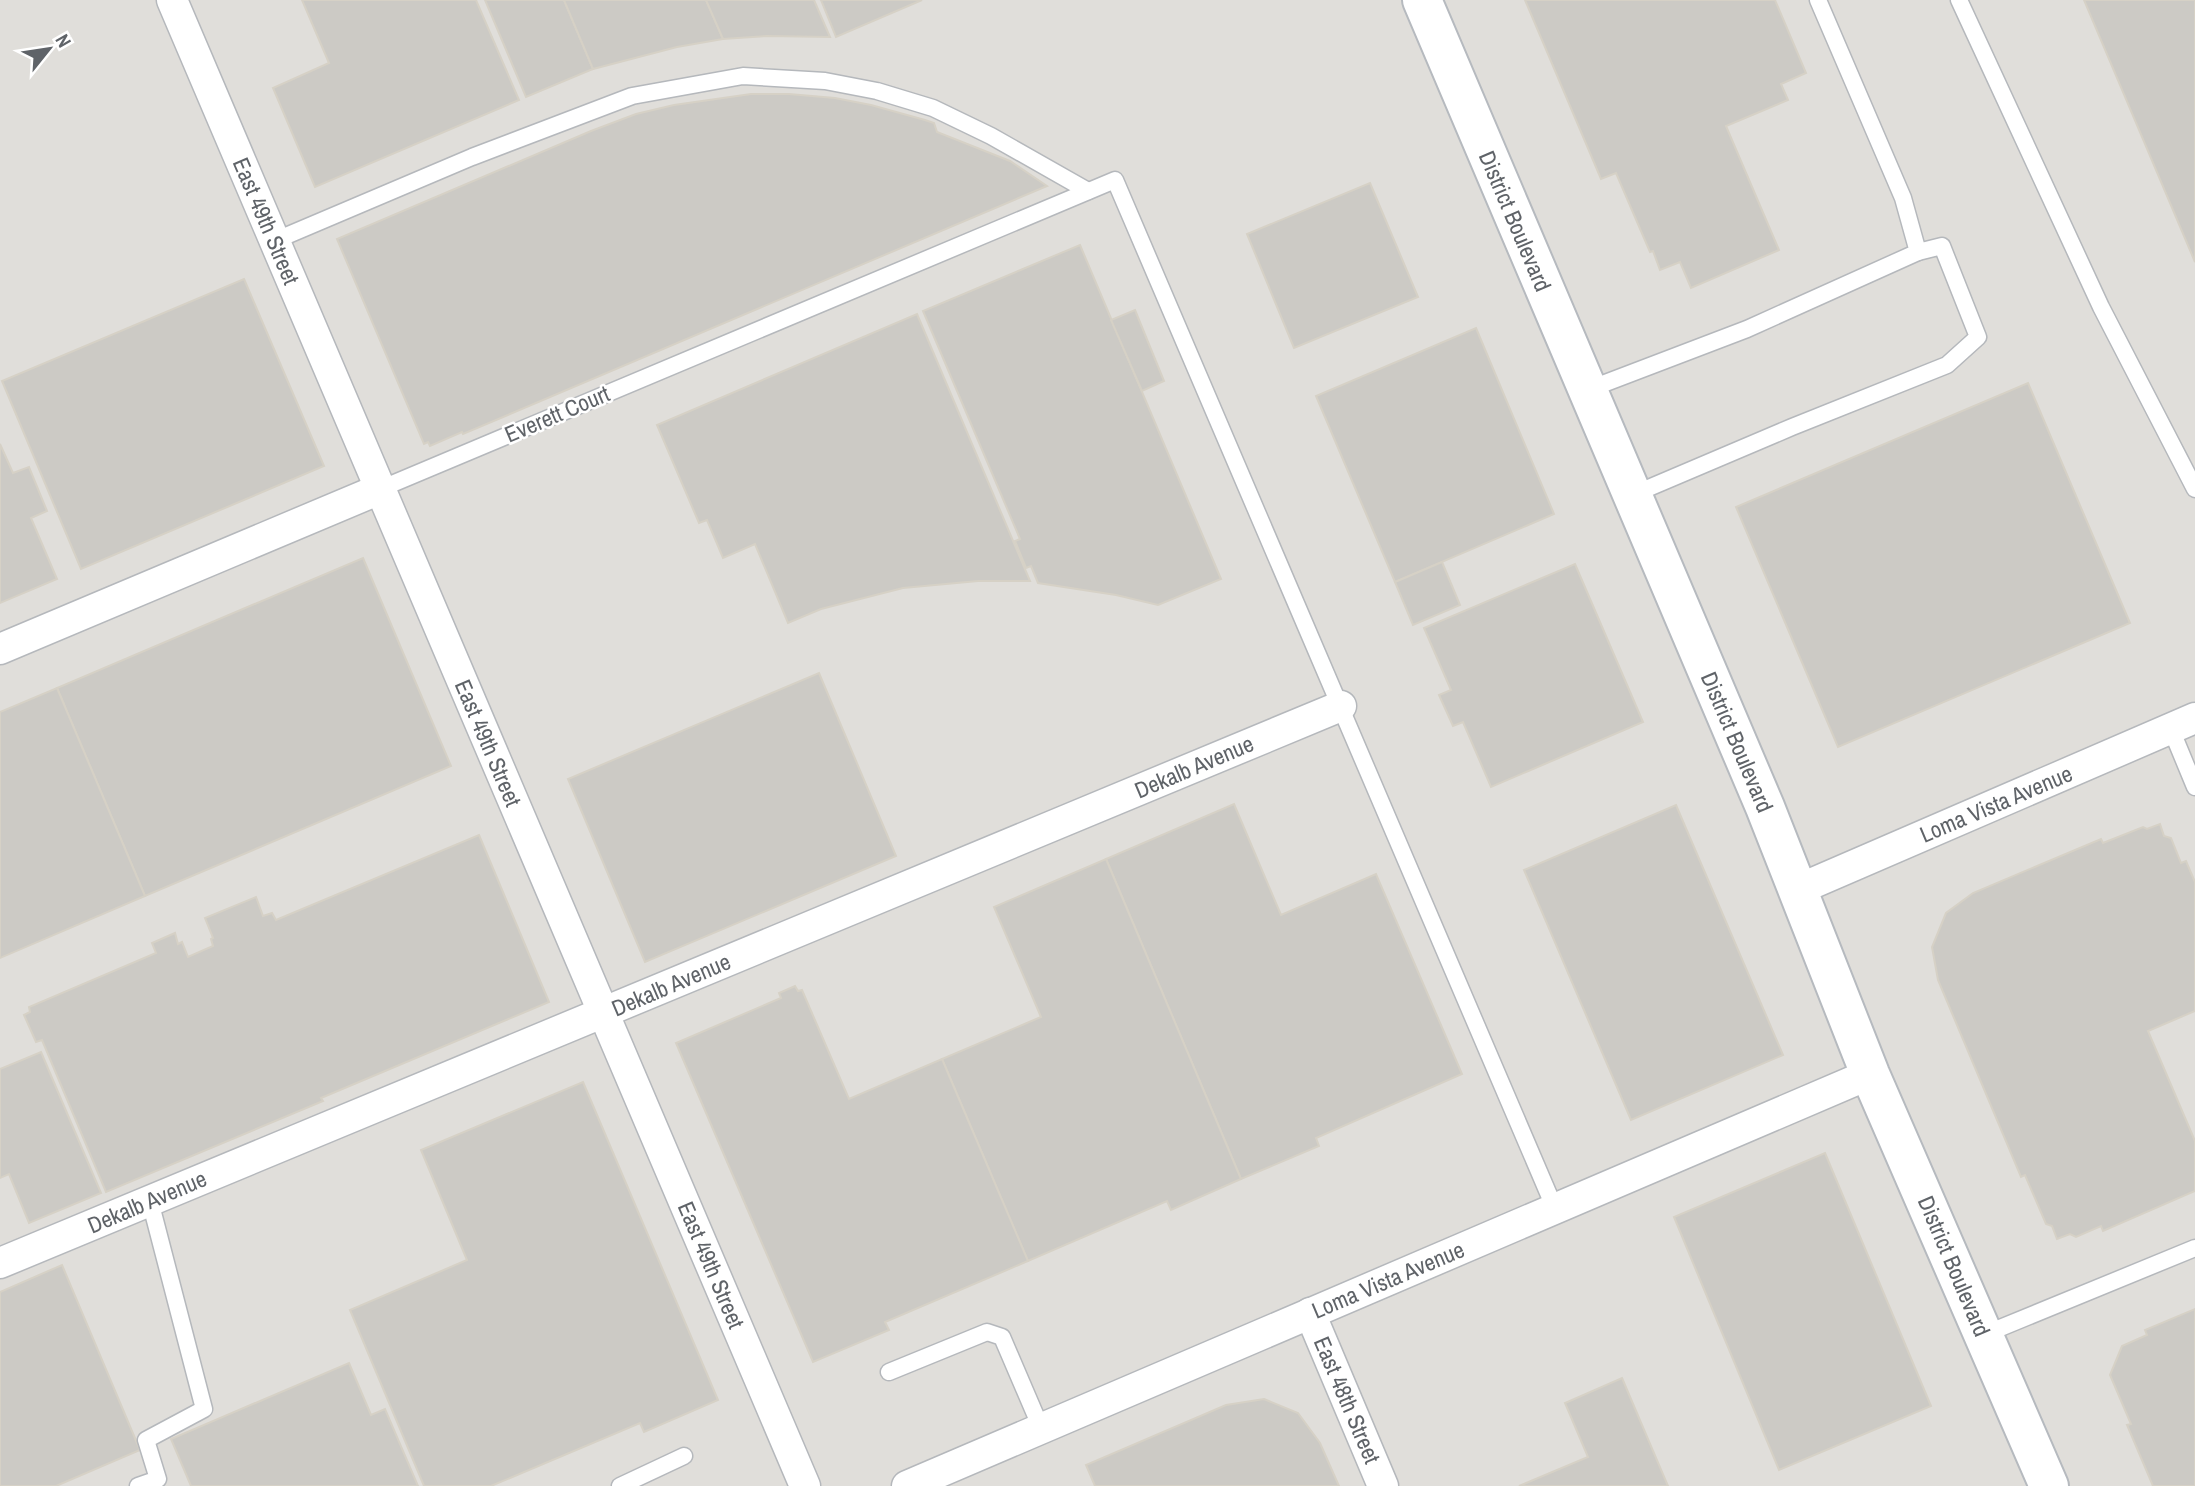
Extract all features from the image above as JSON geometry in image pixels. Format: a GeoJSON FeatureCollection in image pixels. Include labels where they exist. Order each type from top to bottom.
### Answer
{"type":"FeatureCollection","features":[{"type":"Feature","properties":{"kind":"main road","name":"District Boulevard"},"geometry":{"type":"LineString","coordinates":[[1422,0],[1765,807],[1870,1074],[2049,1486]]}},
{"type":"Feature","properties":{"kind":"street","name":"East 49th Street"},"geometry":{"type":"LineString","coordinates":[[172,0],[805,1486]]}},
{"type":"Feature","properties":{"kind":"street","name":"Everett Court"},"geometry":{"type":"LineString","coordinates":[[0,649],[380,489]]}},
{"type":"Feature","properties":{"kind":"street","name":"Dekalb Avenue"},"geometry":{"type":"LineString","coordinates":[[0,1263],[1341,706]]}},
{"type":"Feature","properties":{"kind":"street","name":"Loma Vista Avenue"},"geometry":{"type":"LineString","coordinates":[[1797,890],[2183,724]]}},
{"type":"Feature","properties":{"kind":"street","name":"Loma Vista Avenue"},"geometry":{"type":"LineString","coordinates":[[907,1486],[1870,1074]]}},
{"type":"Feature","properties":{"kind":"street","name":"East 48th Street"},"geometry":{"type":"LineString","coordinates":[[1310,1313],[1383,1486]]}},
{"type":"Feature","properties":{"kind":"lane"},"geometry":{"type":"LineString","coordinates":[[1818,0],[1903,198],[1918,252]]}},
{"type":"Feature","properties":{"kind":"lane"},"geometry":{"type":"LineString","coordinates":[[1959,0],[2101,307],[2195,489]]}},
{"type":"Feature","properties":{"kind":"lane"},"geometry":{"type":"LineString","coordinates":[[274,241],[472,157],[632,96],[743,76],[825,81],[877,91],[933,108],[990,136],[1088,191]]}},
{"type":"Feature","properties":{"kind":"lane","name":"Everett Court"},"geometry":{"type":"LineString","coordinates":[[380,489],[1115,180],[1341,706]]}},
{"type":"Feature","properties":{"kind":"lane"},"geometry":{"type":"LineString","coordinates":[[1587,390],[1747,329],[1918,252],[1942,246],[1978,337],[1947,365],[1792,426],[1632,495]]}},
{"type":"Feature","properties":{"kind":"lane"},"geometry":{"type":"LineString","coordinates":[[1341,706],[1555,1209]]}},
{"type":"Feature","properties":{"kind":"lane"},"geometry":{"type":"LineString","coordinates":[[2183,724],[2195,787]]}},
{"type":"Feature","properties":{"kind":"lane"},"geometry":{"type":"LineString","coordinates":[[138,1486],[158,1479],[146,1440],[204,1409],[150,1201]]}},
{"type":"Feature","properties":{"kind":"lane"},"geometry":{"type":"LineString","coordinates":[[1983,1335],[2195,1248]]}},
{"type":"Feature","properties":{"kind":"lane"},"geometry":{"type":"LineString","coordinates":[[889,1372],[987,1332],[1002,1337],[1041,1429]]}},
{"type":"Feature","properties":{"kind":"lane"},"geometry":{"type":"LineString","coordinates":[[620,1486],[684,1456]]}},
{"type":"Feature","properties":{"kind":"shaded area"},"geometry":{"type":"Polygon","coordinates":[[[0,0],[2195,0],[2195,1486],[0,1486],[0,0]]]}},
{"type":"Feature","properties":{"kind":"building"},"geometry":{"type":"Polygon","coordinates":[[[302,0],[476,0],[519,100],[315,187],[273,88],[329,63],[302,0]]]}},
{"type":"Feature","properties":{"kind":"building"},"geometry":{"type":"Polygon","coordinates":[[[485,0],[564,0],[593,69],[526,97],[485,0]]]}},
{"type":"Feature","properties":{"kind":"building"},"geometry":{"type":"Polygon","coordinates":[[[564,0],[706,0],[723,39],[677,47],[593,69],[564,0]]]}},
{"type":"Feature","properties":{"kind":"building"},"geometry":{"type":"Polygon","coordinates":[[[706,0],[814,0],[830,37],[767,36],[723,39],[706,0]]]}},
{"type":"Feature","properties":{"kind":"building"},"geometry":{"type":"Polygon","coordinates":[[[821,0],[922,0],[836,37],[821,0]]]}},
{"type":"Feature","properties":{"kind":"building"},"geometry":{"type":"Polygon","coordinates":[[[1525,0],[1775,0],[1806,73],[1781,84],[1788,100],[1726,126],[1779,250],[1691,288],[1680,262],[1660,270],[1616,173],[1601,179],[1525,0]]]}},
{"type":"Feature","properties":{"kind":"building"},"geometry":{"type":"Polygon","coordinates":[[[2084,0],[2195,0],[2195,262],[2084,0]]]}},
{"type":"Feature","properties":{"kind":"building"},"geometry":{"type":"Polygon","coordinates":[[[751,94],[835,98],[925,120],[934,123],[937,132],[1010,161],[1047,186],[463,434],[462,432],[430,446],[428,442],[424,444],[337,239],[636,114],[674,105],[751,94]]]}},
{"type":"Feature","properties":{"kind":"building"},"geometry":{"type":"Polygon","coordinates":[[[1370,183],[1418,297],[1294,348],[1247,234],[1370,183]]]}},
{"type":"Feature","properties":{"kind":"building"},"geometry":{"type":"Polygon","coordinates":[[[1080,245],[1221,579],[1158,605],[1116,595],[1038,583],[1031,566],[1026,568],[1015,541],[1020,539],[923,311],[1080,245]]]}},
{"type":"Feature","properties":{"kind":"building"},"geometry":{"type":"Polygon","coordinates":[[[244,279],[324,466],[81,569],[2,381],[244,279]]]}},
{"type":"Feature","properties":{"kind":"building"},"geometry":{"type":"Polygon","coordinates":[[[1135,310],[1164,381],[1142,391],[1111,320],[1135,310]]]}},
{"type":"Feature","properties":{"kind":"building"},"geometry":{"type":"Polygon","coordinates":[[[917,314],[1030,581],[978,581],[903,588],[821,609],[788,623],[755,544],[723,558],[707,520],[699,523],[657,425],[917,314]]]}},
{"type":"Feature","properties":{"kind":"building"},"geometry":{"type":"Polygon","coordinates":[[[1476,328],[1554,514],[1395,582],[1316,396],[1476,328]]]}},
{"type":"Feature","properties":{"kind":"building"},"geometry":{"type":"Polygon","coordinates":[[[2028,383],[2130,623],[1838,747],[1736,507],[2028,383]]]}},
{"type":"Feature","properties":{"kind":"building"},"geometry":{"type":"Polygon","coordinates":[[[0,444],[13,473],[29,467],[47,511],[31,518],[57,579],[0,603],[0,444]]]}},
{"type":"Feature","properties":{"kind":"building"},"geometry":{"type":"Polygon","coordinates":[[[363,558],[451,766],[145,896],[57,688],[363,558]]]}},
{"type":"Feature","properties":{"kind":"building"},"geometry":{"type":"Polygon","coordinates":[[[1442,562],[1460,605],[1413,625],[1395,582],[1442,562]]]}},
{"type":"Feature","properties":{"kind":"building"},"geometry":{"type":"Polygon","coordinates":[[[1575,564],[1643,722],[1491,787],[1463,722],[1453,726],[1439,695],[1451,690],[1424,628],[1575,564]]]}},
{"type":"Feature","properties":{"kind":"building"},"geometry":{"type":"Polygon","coordinates":[[[819,673],[896,856],[645,962],[568,779],[819,673]]]}},
{"type":"Feature","properties":{"kind":"building"},"geometry":{"type":"Polygon","coordinates":[[[57,688],[145,896],[0,958],[0,712],[57,688]]]}},
{"type":"Feature","properties":{"kind":"building"},"geometry":{"type":"Polygon","coordinates":[[[1234,804],[1281,915],[1376,874],[1462,1074],[1316,1138],[1319,1146],[1241,1179],[1106,859],[1234,804]]]}},
{"type":"Feature","properties":{"kind":"building"},"geometry":{"type":"Polygon","coordinates":[[[1676,805],[1783,1055],[1631,1120],[1524,870],[1676,805]]]}},
{"type":"Feature","properties":{"kind":"building"},"geometry":{"type":"Polygon","coordinates":[[[2160,824],[2164,836],[2171,838],[2181,863],[2186,861],[2195,882],[2195,1011],[2148,1031],[2195,1141],[2195,1191],[2103,1231],[2101,1226],[2076,1237],[2070,1234],[2057,1239],[2052,1226],[2046,1224],[2025,1175],[2021,1177],[1938,980],[1932,947],[1946,913],[1973,893],[2101,839],[2103,843],[2143,827],[2147,829],[2160,824]]]}},
{"type":"Feature","properties":{"kind":"building"},"geometry":{"type":"Polygon","coordinates":[[[479,835],[549,1002],[106,1192],[42,1040],[36,1042],[24,1015],[30,1012],[29,1007],[156,953],[152,943],[175,933],[178,944],[182,942],[188,957],[213,946],[213,938],[205,918],[256,897],[263,916],[272,913],[276,920],[479,835]]]}},
{"type":"Feature","properties":{"kind":"building"},"geometry":{"type":"Polygon","coordinates":[[[1106,859],[1241,1179],[1171,1210],[1167,1201],[1028,1261],[942,1059],[1041,1017],[994,907],[1106,859]]]}},
{"type":"Feature","properties":{"kind":"building"},"geometry":{"type":"Polygon","coordinates":[[[795,986],[798,991],[802,990],[849,1099],[942,1059],[1028,1261],[885,1322],[889,1330],[813,1362],[676,1043],[781,998],[779,993],[795,986]]]}},
{"type":"Feature","properties":{"kind":"building"},"geometry":{"type":"Polygon","coordinates":[[[41,1052],[101,1193],[29,1223],[9,1174],[0,1178],[0,1069],[41,1052]]]}},
{"type":"Feature","properties":{"kind":"building"},"geometry":{"type":"Polygon","coordinates":[[[583,1082],[718,1400],[644,1432],[640,1423],[491,1486],[424,1486],[350,1310],[467,1260],[421,1150],[583,1082]]]}},
{"type":"Feature","properties":{"kind":"building"},"geometry":{"type":"Polygon","coordinates":[[[1825,1153],[1931,1406],[1779,1470],[1674,1217],[1825,1153]]]}},
{"type":"Feature","properties":{"kind":"building"},"geometry":{"type":"Polygon","coordinates":[[[62,1265],[140,1450],[56,1486],[0,1486],[0,1292],[62,1265]]]}},
{"type":"Feature","properties":{"kind":"building"},"geometry":{"type":"Polygon","coordinates":[[[2195,1309],[2195,1486],[2153,1486],[2127,1425],[2131,1424],[2110,1375],[2122,1346],[2147,1335],[2145,1330],[2195,1309]]]}},
{"type":"Feature","properties":{"kind":"building"},"geometry":{"type":"Polygon","coordinates":[[[349,1363],[371,1415],[385,1409],[418,1486],[191,1486],[171,1439],[349,1363]]]}},
{"type":"Feature","properties":{"kind":"building"},"geometry":{"type":"Polygon","coordinates":[[[1622,1378],[1668,1486],[1519,1486],[1588,1457],[1565,1403],[1622,1378]]]}},
{"type":"Feature","properties":{"kind":"building"},"geometry":{"type":"Polygon","coordinates":[[[1264,1399],[1298,1413],[1320,1443],[1339,1486],[1095,1486],[1086,1465],[1226,1405],[1264,1399]]]}}]}
